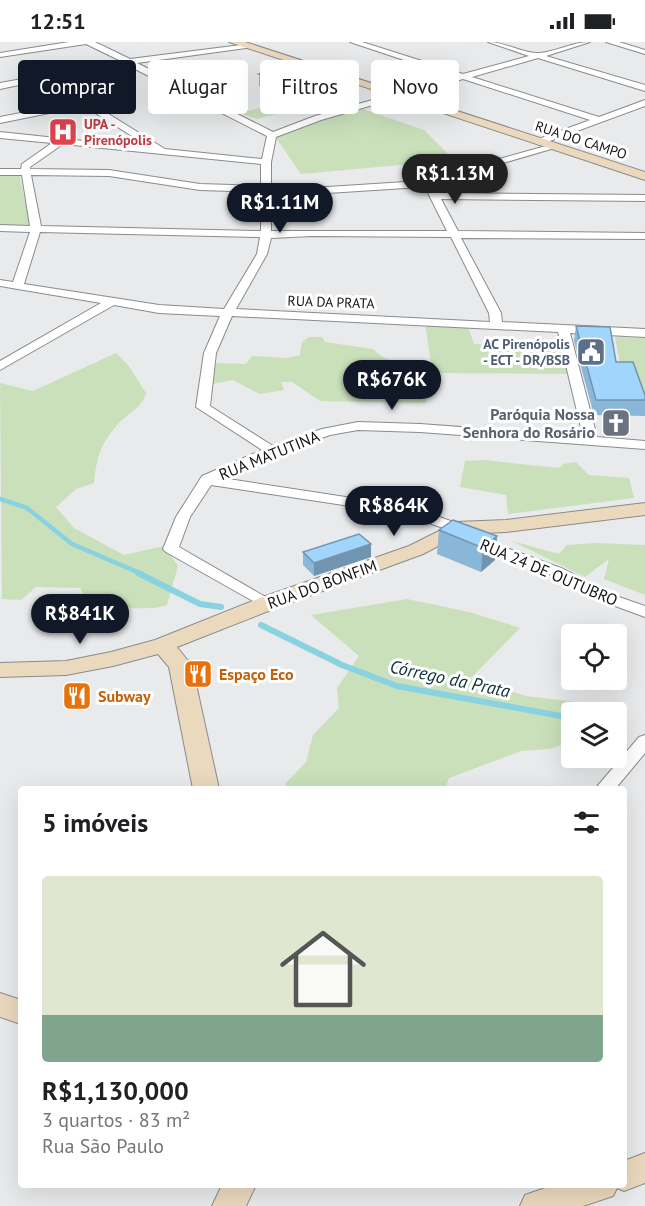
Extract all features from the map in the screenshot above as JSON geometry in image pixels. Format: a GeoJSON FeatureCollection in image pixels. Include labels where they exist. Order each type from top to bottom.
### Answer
{"type":"FeatureCollection","features":[{"type":"Feature","properties":{"kind":"street"},"geometry":{"type":"LineString","coordinates":[[0,55],[84,42]]}},
{"type":"Feature","properties":{"kind":"street"},"geometry":{"type":"LineString","coordinates":[[89,42],[125,60]]}},
{"type":"Feature","properties":{"kind":"street"},"geometry":{"type":"LineString","coordinates":[[354,42],[603,118]]}},
{"type":"Feature","properties":{"kind":"street"},"geometry":{"type":"LineString","coordinates":[[370,42],[469,76]]}},
{"type":"Feature","properties":{"kind":"street"},"geometry":{"type":"LineString","coordinates":[[492,42],[645,88]]}},
{"type":"Feature","properties":{"kind":"street"},"geometry":{"type":"LineString","coordinates":[[459,79],[586,42]]}},
{"type":"Feature","properties":{"kind":"street"},"geometry":{"type":"LineString","coordinates":[[610,42],[645,52]]}},
{"type":"Feature","properties":{"kind":"street"},"geometry":{"type":"LineString","coordinates":[[136,61],[240,44]]}},
{"type":"Feature","properties":{"kind":"street","name":"RUA DO CAMPO"},"geometry":{"type":"LineString","coordinates":[[240,44],[371,87]]}},
{"type":"Feature","properties":{"kind":"street"},"geometry":{"type":"LineString","coordinates":[[136,66],[272,135],[318,118],[371,103]]}},
{"type":"Feature","properties":{"kind":"street"},"geometry":{"type":"LineString","coordinates":[[0,86],[18,83]]}},
{"type":"Feature","properties":{"kind":"street"},"geometry":{"type":"LineString","coordinates":[[539,142],[645,103]]}},
{"type":"Feature","properties":{"kind":"street"},"geometry":{"type":"LineString","coordinates":[[0,120],[31,114]]}},
{"type":"Feature","properties":{"kind":"street"},"geometry":{"type":"LineString","coordinates":[[104,114],[163,151]]}},
{"type":"Feature","properties":{"kind":"street","name":"RUA DO CAMPO"},"geometry":{"type":"LineString","coordinates":[[453,114],[645,176]]}},
{"type":"Feature","properties":{"kind":"street"},"geometry":{"type":"LineString","coordinates":[[0,135],[266,162]]}},
{"type":"Feature","properties":{"kind":"street"},"geometry":{"type":"LineString","coordinates":[[272,135],[266,162],[266,235],[262,254],[227,314],[207,363],[203,407],[272,451]]}},
{"type":"Feature","properties":{"kind":"street"},"geometry":{"type":"LineString","coordinates":[[18,285],[36,229],[24,171],[25,166],[61,141]]}},
{"type":"Feature","properties":{"kind":"street"},"geometry":{"type":"LineString","coordinates":[[0,172],[109,173],[200,187],[312,191],[428,182],[553,147]]}},
{"type":"Feature","properties":{"kind":"street"},"geometry":{"type":"LineString","coordinates":[[428,182],[495,313],[496,326]]}},
{"type":"Feature","properties":{"kind":"street"},"geometry":{"type":"LineString","coordinates":[[434,196],[645,198]]}},
{"type":"Feature","properties":{"kind":"street"},"geometry":{"type":"LineString","coordinates":[[0,228],[295,235],[311,238],[586,240],[645,236]]}},
{"type":"Feature","properties":{"kind":"street"},"geometry":{"type":"LineString","coordinates":[[586,240],[645,246]]}},
{"type":"Feature","properties":{"kind":"street","name":"RUA DA PRATA"},"geometry":{"type":"LineString","coordinates":[[0,283],[159,309],[645,333]]}},
{"type":"Feature","properties":{"kind":"street"},"geometry":{"type":"LineString","coordinates":[[0,366],[113,301]]}},
{"type":"Feature","properties":{"kind":"street"},"geometry":{"type":"LineString","coordinates":[[563,329],[591,441]]}},
{"type":"Feature","properties":{"kind":"street","name":"RUA MATUTINA"},"geometry":{"type":"LineString","coordinates":[[268,603],[171,549],[183,517],[207,480],[272,451],[327,432],[358,426],[420,428],[645,445]]}},
{"type":"Feature","properties":{"kind":"street","name":"RUA 24 DE OUTUBRO"},"geometry":{"type":"LineString","coordinates":[[207,480],[406,510],[457,528],[480,543],[555,571],[613,600],[645,612]]}},
{"type":"Feature","properties":{"kind":"street","name":"RUA DO BONFIM"},"geometry":{"type":"LineString","coordinates":[[0,670],[66,668],[113,659],[164,645],[268,603],[416,550],[457,528],[506,526],[645,509]]}},
{"type":"Feature","properties":{"kind":"street"},"geometry":{"type":"LineString","coordinates":[[164,645],[180,666],[205,786]]}},
{"type":"Feature","properties":{"kind":"street"},"geometry":{"type":"LineString","coordinates":[[607,786],[645,741]]}},
{"type":"Feature","properties":{"kind":"street"},"geometry":{"type":"LineString","coordinates":[[0,1005],[18,1011]]}},
{"type":"Feature","properties":{"kind":"street"},"geometry":{"type":"LineString","coordinates":[[627,1175],[645,1168]]}},
{"type":"Feature","properties":{"kind":"street"},"geometry":{"type":"LineString","coordinates":[[229,1206],[238,1188]]}},
{"type":"Feature","properties":{"kind":"street"},"geometry":{"type":"LineString","coordinates":[[537,1206],[582,1188]]}},
{"type":"Feature","properties":{"kind":"green space"},"geometry":{"type":"Polygon","coordinates":[[[260,108],[260,114],[276,114],[257,119],[242,114],[248,114],[248,111],[260,108]]]}},
{"type":"Feature","properties":{"kind":"green space"},"geometry":{"type":"Polygon","coordinates":[[[359,108],[424,130],[454,160],[301,174],[275,136],[338,114],[359,114],[359,108]]]}},
{"type":"Feature","properties":{"kind":"green space"},"geometry":{"type":"Polygon","coordinates":[[[19,174],[31,228],[0,227],[0,175],[19,174]]]}},
{"type":"Feature","properties":{"kind":"green space"},"geometry":{"type":"Polygon","coordinates":[[[425,322],[467,324],[474,344],[561,344],[570,374],[433,373],[431,366],[426,403],[320,401],[292,382],[281,382],[284,390],[260,394],[233,380],[212,384],[213,363],[246,364],[252,356],[287,358],[300,355],[302,342],[309,337],[322,337],[325,342],[373,349],[382,357],[391,360],[431,364],[425,322]]]}},
{"type":"Feature","properties":{"kind":"green space"},"geometry":{"type":"Polygon","coordinates":[[[615,337],[645,338],[645,399],[637,372],[621,371],[615,337]]]}},
{"type":"Feature","properties":{"kind":"green space"},"geometry":{"type":"Polygon","coordinates":[[[116,353],[128,365],[146,393],[138,406],[119,423],[108,437],[98,458],[94,483],[76,489],[56,507],[74,528],[124,555],[164,546],[178,566],[167,605],[155,608],[93,609],[80,588],[36,587],[21,600],[2,599],[0,383],[33,391],[116,353]]]}},
{"type":"Feature","properties":{"kind":"green space"},"geometry":{"type":"Polygon","coordinates":[[[483,460],[559,468],[563,464],[576,462],[589,475],[629,478],[634,498],[508,514],[506,495],[460,487],[465,461],[483,460]]]}},
{"type":"Feature","properties":{"kind":"green space"},"geometry":{"type":"Polygon","coordinates":[[[512,541],[559,554],[567,545],[595,543],[645,545],[645,595],[604,579],[609,559],[585,577],[512,541]]]}},
{"type":"Feature","properties":{"kind":"green space"},"geometry":{"type":"Polygon","coordinates":[[[407,599],[469,612],[520,628],[470,679],[526,696],[577,702],[561,702],[561,745],[550,749],[521,751],[449,778],[446,786],[286,786],[306,762],[313,735],[339,708],[337,688],[359,656],[311,615],[407,599]]]}},
{"type":"Feature","properties":{"kind":"building"},"geometry":{"type":"Polygon","coordinates":[[[576,326],[610,327],[616,362],[633,362],[645,400],[596,400],[576,326]]]}},
{"type":"Feature","properties":{"kind":"building"},"geometry":{"type":"Polygon","coordinates":[[[453,520],[497,536],[483,548],[439,530],[453,520]]]}},
{"type":"Feature","properties":{"kind":"building"},"geometry":{"type":"Polygon","coordinates":[[[359,534],[371,544],[314,563],[303,552],[359,534]]]}},
{"type":"Feature","properties":{"kind":"waterway","name":"Córrego da Prata"},"geometry":{"type":"LineString","coordinates":[[0,499],[27,508],[72,544],[142,574]]}},
{"type":"Feature","properties":{"kind":"waterway","name":"Córrego da Prata"},"geometry":{"type":"LineString","coordinates":[[138,573],[200,604],[221,607]]}},
{"type":"Feature","properties":{"kind":"waterway","name":"Córrego da Prata"},"geometry":{"type":"LineString","coordinates":[[261,625],[342,665],[397,686],[561,716]]}},
{"type":"Feature","properties":{"kind":"place","name":"UPA - Pirenópolis"},"geometry":{"type":"Point","coordinates":[63,132]}},
{"type":"Feature","properties":{"kind":"place","name":"AC Pirenópolis - ECT - DR/BSB"},"geometry":{"type":"Point","coordinates":[591,352]}},
{"type":"Feature","properties":{"kind":"place","name":"Paróquia Nossa Senhora do Rosário"},"geometry":{"type":"Point","coordinates":[616,423]}},
{"type":"Feature","properties":{"kind":"place","name":"Espaço Eco"},"geometry":{"type":"Point","coordinates":[198,674]}},
{"type":"Feature","properties":{"kind":"place","name":"Subway"},"geometry":{"type":"Point","coordinates":[77,696]}}]}
